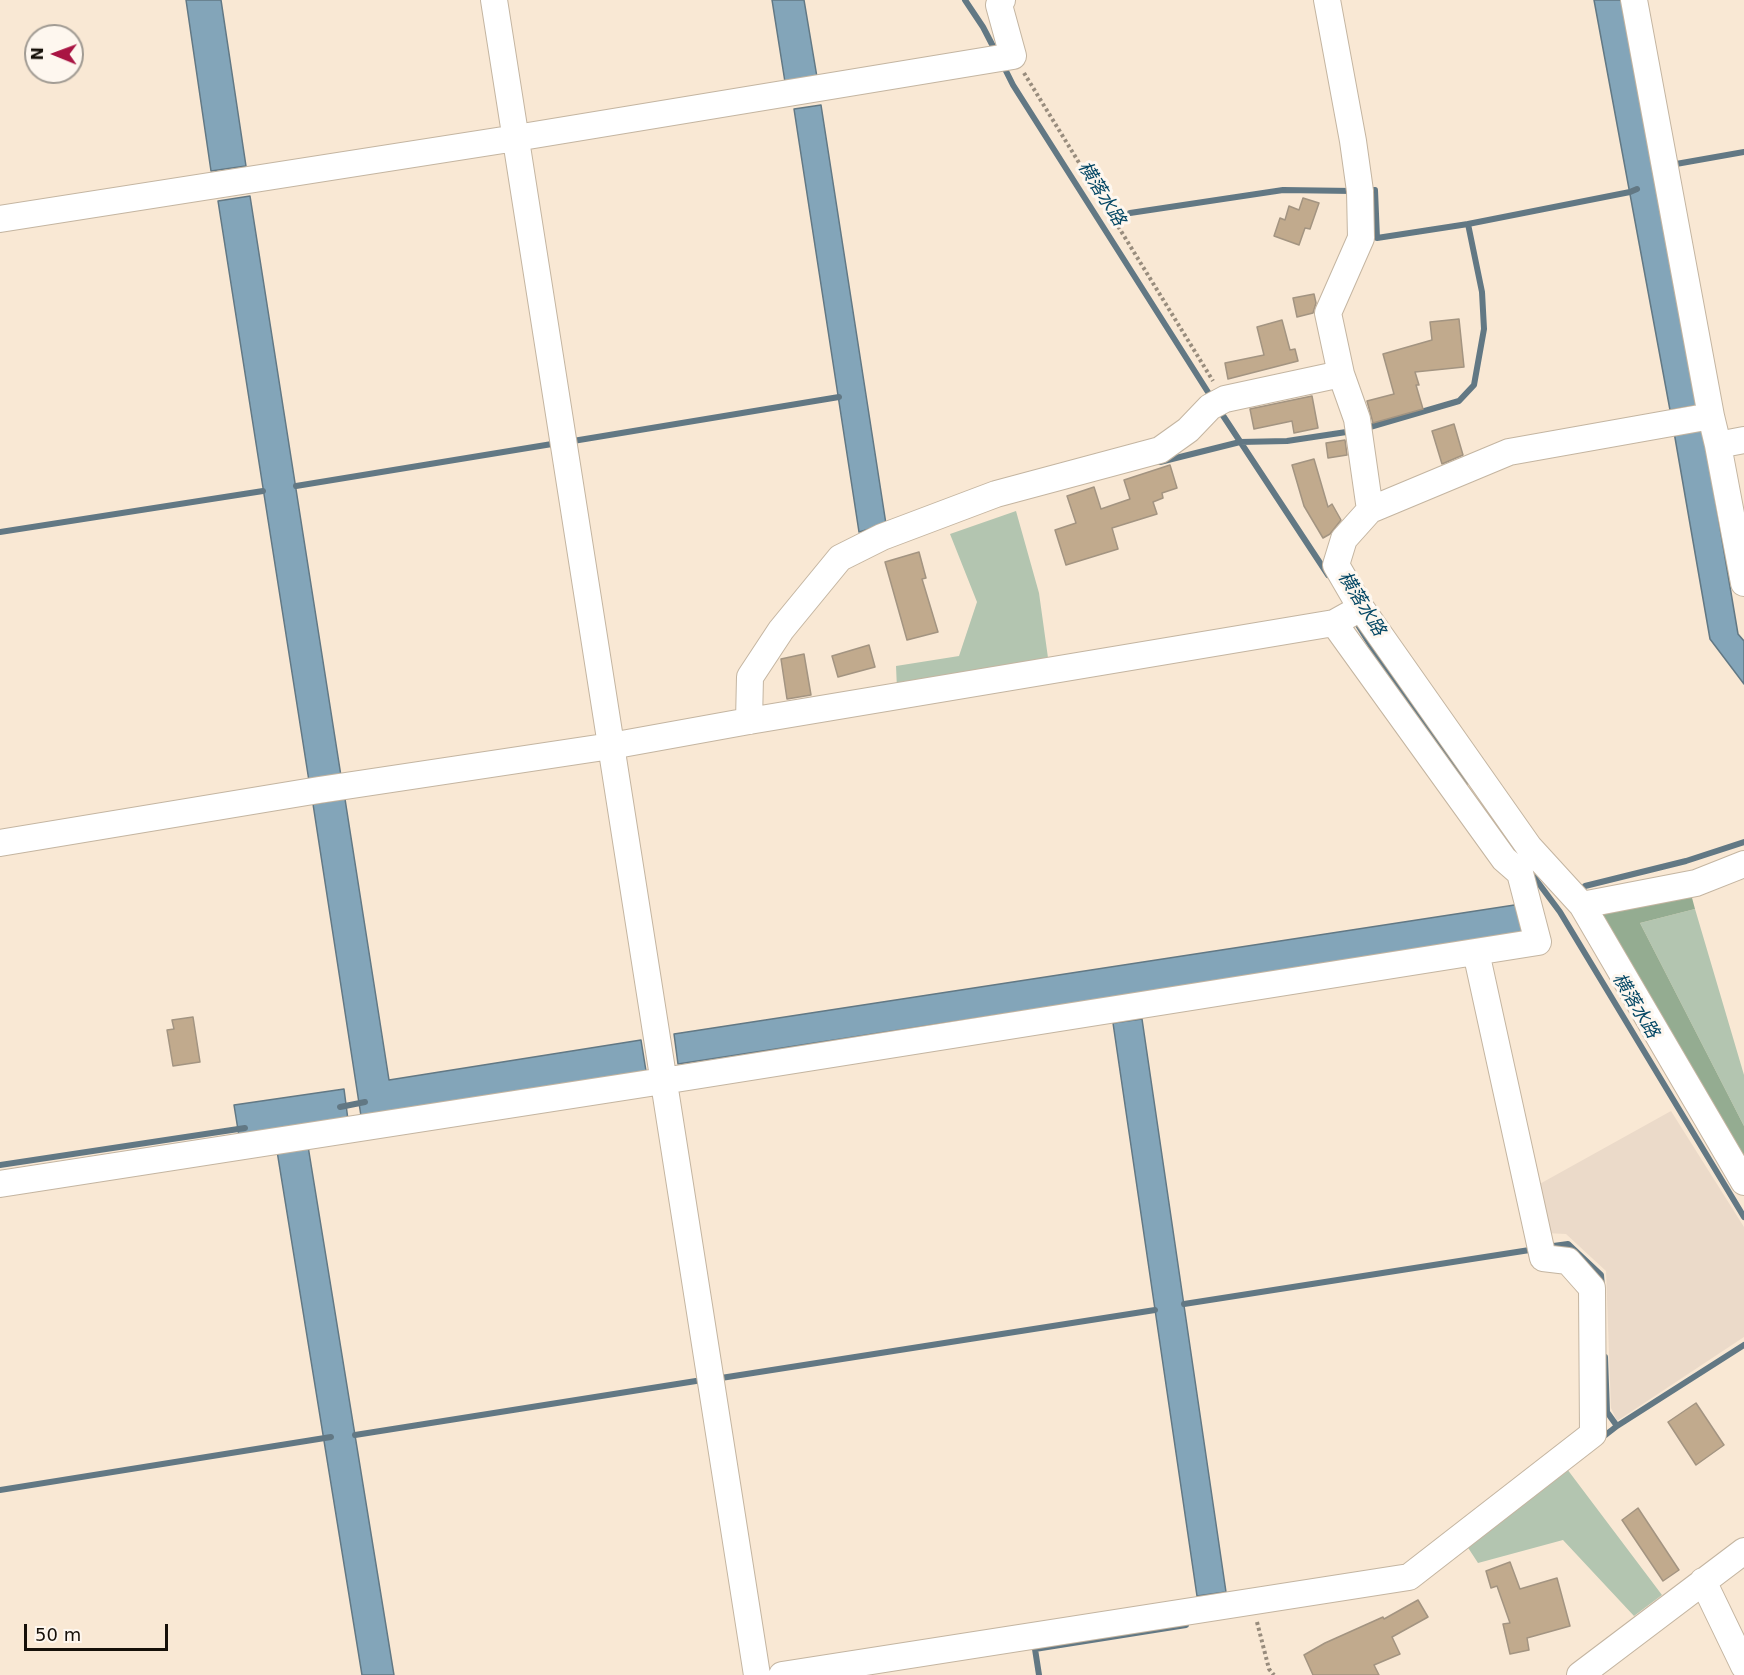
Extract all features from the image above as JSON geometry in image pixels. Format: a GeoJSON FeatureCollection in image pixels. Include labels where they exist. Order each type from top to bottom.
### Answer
{"type":"FeatureCollection","features":[{"type":"Feature","properties":{"kind":"street"},"geometry":{"type":"LineString","coordinates":[[494,0],[757,1675]]}},
{"type":"Feature","properties":{"kind":"street"},"geometry":{"type":"LineString","coordinates":[[0,219],[516,138],[1013,56],[999,5],[1002,0]]}},
{"type":"Feature","properties":{"kind":"street"},"geometry":{"type":"LineString","coordinates":[[1327,0],[1353,141],[1360,191],[1361,238],[1328,313],[1341,374],[1358,429],[1370,510]]}},
{"type":"Feature","properties":{"kind":"street"},"geometry":{"type":"LineString","coordinates":[[1634,0],[1694,419],[1718,445],[1744,583]]}},
{"type":"Feature","properties":{"kind":"street"},"geometry":{"type":"LineString","coordinates":[[748,721],[750,677],[781,630],[840,558],[873,541],[996,494],[1160,450],[1188,430],[1217,403],[1341,374]]}},
{"type":"Feature","properties":{"kind":"street"},"geometry":{"type":"LineString","coordinates":[[1694,419],[1509,452],[1370,510],[1344,539],[1336,565],[1362,608],[1529,847],[1582,905],[1744,1182]]}},
{"type":"Feature","properties":{"kind":"street"},"geometry":{"type":"LineString","coordinates":[[1718,445],[1744,440]]}},
{"type":"Feature","properties":{"kind":"street"},"geometry":{"type":"LineString","coordinates":[[0,843],[326,789],[611,746],[1335,623],[1362,608]]}},
{"type":"Feature","properties":{"kind":"street"},"geometry":{"type":"LineString","coordinates":[[0,1184],[293,1138],[660,1061],[1538,942],[1520,873],[1504,859],[1335,623]]}},
{"type":"Feature","properties":{"kind":"street"},"geometry":{"type":"LineString","coordinates":[[1504,859],[1529,847]]}},
{"type":"Feature","properties":{"kind":"street"},"geometry":{"type":"LineString","coordinates":[[1582,905],[1696,884],[1744,864]]}},
{"type":"Feature","properties":{"kind":"street"},"geometry":{"type":"LineString","coordinates":[[782,1675],[1410,1577],[1593,1434],[1592,1288],[1568,1261],[1541,1249],[1476,952]]}},
{"type":"Feature","properties":{"kind":"street"},"geometry":{"type":"LineString","coordinates":[[1580,1675],[1744,1551]]}},
{"type":"Feature","properties":{"kind":"street"},"geometry":{"type":"LineString","coordinates":[[1703,1581],[1744,1666]]}},
{"type":"Feature","properties":{"kind":"path"},"geometry":{"type":"LineString","coordinates":[[1013,56],[1217,403]]}},
{"type":"Feature","properties":{"kind":"path"},"geometry":{"type":"LineString","coordinates":[[1252,1602],[1269,1669],[1274,1675]]}},
{"type":"Feature","properties":{"kind":"shaded area"},"geometry":{"type":"Polygon","coordinates":[[[1671,1111],[1744,1227],[1744,1337],[1617,1421],[1611,1408],[1606,1271],[1566,1234],[1544,1233],[1536,1186],[1671,1111]]]}},
{"type":"Feature","properties":{"kind":"green space"},"geometry":{"type":"Polygon","coordinates":[[[1016,511],[1039,593],[1049,665],[897,689],[896,666],[959,656],[977,602],[950,534],[1016,511]]]}},
{"type":"Feature","properties":{"kind":"green space"},"geometry":{"type":"Polygon","coordinates":[[[1691,894],[1695,909],[1640,923],[1744,1126],[1744,1162],[1593,910],[1691,894]]]}},
{"type":"Feature","properties":{"kind":"green space"},"geometry":{"type":"Polygon","coordinates":[[[1695,909],[1744,1075],[1744,1126],[1640,923],[1695,909]]]}},
{"type":"Feature","properties":{"kind":"green space"},"geometry":{"type":"Polygon","coordinates":[[[1564,1465],[1662,1595],[1634,1616],[1563,1540],[1478,1563],[1465,1543],[1564,1465]]]}},
{"type":"Feature","properties":{"kind":"water"},"geometry":{"type":"Polygon","coordinates":[[[186,0],[221,0],[246,166],[211,171],[186,0]]]}},
{"type":"Feature","properties":{"kind":"water"},"geometry":{"type":"Polygon","coordinates":[[[772,0],[804,0],[817,77],[785,82],[772,0]]]}},
{"type":"Feature","properties":{"kind":"water"},"geometry":{"type":"Polygon","coordinates":[[[1594,0],[1624,0],[1699,405],[1670,410],[1594,0]]]}},
{"type":"Feature","properties":{"kind":"water"},"geometry":{"type":"Polygon","coordinates":[[[821,105],[886,524],[859,532],[794,109],[821,105]]]}},
{"type":"Feature","properties":{"kind":"water"},"geometry":{"type":"Polygon","coordinates":[[[250,196],[341,776],[309,781],[218,201],[250,196]]]}},
{"type":"Feature","properties":{"kind":"water"},"geometry":{"type":"Polygon","coordinates":[[[1703,427],[1738,634],[1744,641],[1744,684],[1710,639],[1674,432],[1703,427]]]}},
{"type":"Feature","properties":{"kind":"water"},"geometry":{"type":"Polygon","coordinates":[[[345,799],[389,1080],[641,1040],[646,1071],[361,1116],[313,804],[345,799]]]}},
{"type":"Feature","properties":{"kind":"water"},"geometry":{"type":"Polygon","coordinates":[[[1521,904],[1525,934],[678,1064],[674,1034],[1521,904]]]}},
{"type":"Feature","properties":{"kind":"water"},"geometry":{"type":"Polygon","coordinates":[[[1142,1019],[1226,1592],[1197,1596],[1113,1023],[1142,1019]]]}},
{"type":"Feature","properties":{"kind":"water"},"geometry":{"type":"Polygon","coordinates":[[[344,1089],[348,1120],[239,1136],[234,1105],[344,1089]]]}},
{"type":"Feature","properties":{"kind":"water"},"geometry":{"type":"Polygon","coordinates":[[[308,1146],[394,1675],[362,1675],[277,1151],[308,1146]]]}},
{"type":"Feature","properties":{"kind":"building"},"geometry":{"type":"Polygon","coordinates":[[[1303,198],[1319,203],[1310,229],[1305,228],[1299,245],[1274,236],[1280,218],[1285,220],[1289,206],[1299,210],[1303,198]]]}},
{"type":"Feature","properties":{"kind":"building"},"geometry":{"type":"Polygon","coordinates":[[[1314,294],[1316,303],[1313,313],[1297,317],[1293,298],[1314,294]]]}},
{"type":"Feature","properties":{"kind":"building"},"geometry":{"type":"Polygon","coordinates":[[[1459,319],[1464,367],[1415,372],[1423,409],[1373,423],[1367,401],[1394,394],[1383,354],[1432,340],[1430,322],[1459,319]]]}},
{"type":"Feature","properties":{"kind":"building"},"geometry":{"type":"Polygon","coordinates":[[[1282,320],[1290,350],[1295,349],[1298,361],[1228,379],[1225,363],[1264,355],[1257,327],[1282,320]]]}},
{"type":"Feature","properties":{"kind":"building"},"geometry":{"type":"Polygon","coordinates":[[[1312,396],[1318,428],[1294,433],[1292,421],[1254,429],[1250,409],[1312,396]]]}},
{"type":"Feature","properties":{"kind":"building"},"geometry":{"type":"Polygon","coordinates":[[[1454,424],[1463,455],[1442,464],[1432,431],[1454,424]]]}},
{"type":"Feature","properties":{"kind":"building"},"geometry":{"type":"Polygon","coordinates":[[[1345,440],[1347,455],[1328,458],[1326,443],[1345,440]]]}},
{"type":"Feature","properties":{"kind":"building"},"geometry":{"type":"Polygon","coordinates":[[[1314,459],[1328,507],[1332,504],[1341,520],[1330,534],[1323,538],[1304,506],[1292,465],[1314,459]]]}},
{"type":"Feature","properties":{"kind":"building"},"geometry":{"type":"Polygon","coordinates":[[[1170,465],[1177,488],[1162,493],[1163,498],[1153,502],[1157,514],[1112,528],[1118,549],[1066,565],[1055,530],[1076,523],[1067,496],[1094,487],[1101,509],[1130,499],[1124,480],[1170,465]]]}},
{"type":"Feature","properties":{"kind":"building"},"geometry":{"type":"Polygon","coordinates":[[[919,552],[926,578],[922,579],[938,632],[907,640],[885,562],[919,552]]]}},
{"type":"Feature","properties":{"kind":"building"},"geometry":{"type":"Polygon","coordinates":[[[869,645],[875,667],[838,677],[832,656],[869,645]]]}},
{"type":"Feature","properties":{"kind":"building"},"geometry":{"type":"Polygon","coordinates":[[[804,654],[811,695],[787,699],[781,659],[804,654]]]}},
{"type":"Feature","properties":{"kind":"building"},"geometry":{"type":"Polygon","coordinates":[[[193,1017],[200,1062],[173,1066],[167,1030],[174,1029],[172,1020],[193,1017]]]}},
{"type":"Feature","properties":{"kind":"building"},"geometry":{"type":"Polygon","coordinates":[[[1696,1403],[1724,1445],[1696,1465],[1668,1422],[1696,1403]]]}},
{"type":"Feature","properties":{"kind":"building"},"geometry":{"type":"Polygon","coordinates":[[[1638,1508],[1679,1570],[1663,1581],[1622,1520],[1638,1508]]]}},
{"type":"Feature","properties":{"kind":"building"},"geometry":{"type":"Polygon","coordinates":[[[1510,1562],[1520,1589],[1557,1578],[1570,1626],[1527,1638],[1529,1650],[1510,1654],[1503,1624],[1510,1623],[1497,1586],[1491,1588],[1486,1571],[1510,1562]]]}},
{"type":"Feature","properties":{"kind":"building"},"geometry":{"type":"Polygon","coordinates":[[[1418,1600],[1428,1617],[1392,1637],[1400,1654],[1374,1665],[1379,1675],[1313,1675],[1304,1655],[1325,1643],[1383,1617],[1384,1619],[1418,1600]]]}},
{"type":"Feature","properties":{"kind":"waterway","name":"横落水路"},"geometry":{"type":"LineString","coordinates":[[965,0],[997,54]]}},
{"type":"Feature","properties":{"kind":"waterway","name":"横落水路"},"geometry":{"type":"LineString","coordinates":[[1003,65],[1013,85],[1213,400]]}},
{"type":"Feature","properties":{"kind":"waterway"},"geometry":{"type":"LineString","coordinates":[[1676,164],[1744,152]]}},
{"type":"Feature","properties":{"kind":"waterway"},"geometry":{"type":"LineString","coordinates":[[1363,429],[1459,401],[1474,385],[1484,329],[1482,292],[1468,224],[1637,189]]}},
{"type":"Feature","properties":{"kind":"waterway"},"geometry":{"type":"LineString","coordinates":[[1130,213],[1283,190],[1353,191]]}},
{"type":"Feature","properties":{"kind":"waterway"},"geometry":{"type":"LineString","coordinates":[[1366,191],[1375,190],[1377,238],[1468,224]]}},
{"type":"Feature","properties":{"kind":"waterway"},"geometry":{"type":"LineString","coordinates":[[573,441],[839,397]]}},
{"type":"Feature","properties":{"kind":"waterway","name":"横落水路"},"geometry":{"type":"LineString","coordinates":[[1218,408],[1328,575]]}},
{"type":"Feature","properties":{"kind":"waterway"},"geometry":{"type":"LineString","coordinates":[[1160,462],[1240,442],[1287,441],[1353,431]]}},
{"type":"Feature","properties":{"kind":"waterway"},"geometry":{"type":"LineString","coordinates":[[296,486],[552,444]]}},
{"type":"Feature","properties":{"kind":"waterway"},"geometry":{"type":"LineString","coordinates":[[0,532],[263,491]]}},
{"type":"Feature","properties":{"kind":"waterway","name":"横落水路"},"geometry":{"type":"LineString","coordinates":[[1358,625],[1384,667],[1465,783]]}},
{"type":"Feature","properties":{"kind":"waterway"},"geometry":{"type":"LineString","coordinates":[[1585,886],[1686,861],[1744,842]]}},
{"type":"Feature","properties":{"kind":"waterway","name":"横落水路"},"geometry":{"type":"LineString","coordinates":[[1531,873],[1560,912],[1744,1217]]}},
{"type":"Feature","properties":{"kind":"waterway"},"geometry":{"type":"LineString","coordinates":[[340,1107],[365,1102]]}},
{"type":"Feature","properties":{"kind":"waterway"},"geometry":{"type":"LineString","coordinates":[[0,1165],[245,1128]]}},
{"type":"Feature","properties":{"kind":"waterway"},"geometry":{"type":"LineString","coordinates":[[1546,1247],[1568,1244],[1601,1275],[1602,1287]]}},
{"type":"Feature","properties":{"kind":"waterway"},"geometry":{"type":"LineString","coordinates":[[1184,1304],[1536,1249]]}},
{"type":"Feature","properties":{"kind":"waterway"},"geometry":{"type":"LineString","coordinates":[[721,1378],[1155,1310]]}},
{"type":"Feature","properties":{"kind":"waterway"},"geometry":{"type":"LineString","coordinates":[[1605,1357],[1607,1412],[1617,1426],[1744,1345]]}},
{"type":"Feature","properties":{"kind":"waterway"},"geometry":{"type":"LineString","coordinates":[[355,1435],[696,1381]]}},
{"type":"Feature","properties":{"kind":"waterway"},"geometry":{"type":"LineString","coordinates":[[1599,1440],[1617,1426]]}},
{"type":"Feature","properties":{"kind":"waterway"},"geometry":{"type":"LineString","coordinates":[[0,1490],[331,1437]]}},
{"type":"Feature","properties":{"kind":"waterway"},"geometry":{"type":"LineString","coordinates":[[1039,1675],[1035,1649],[1186,1625]]}}]}
